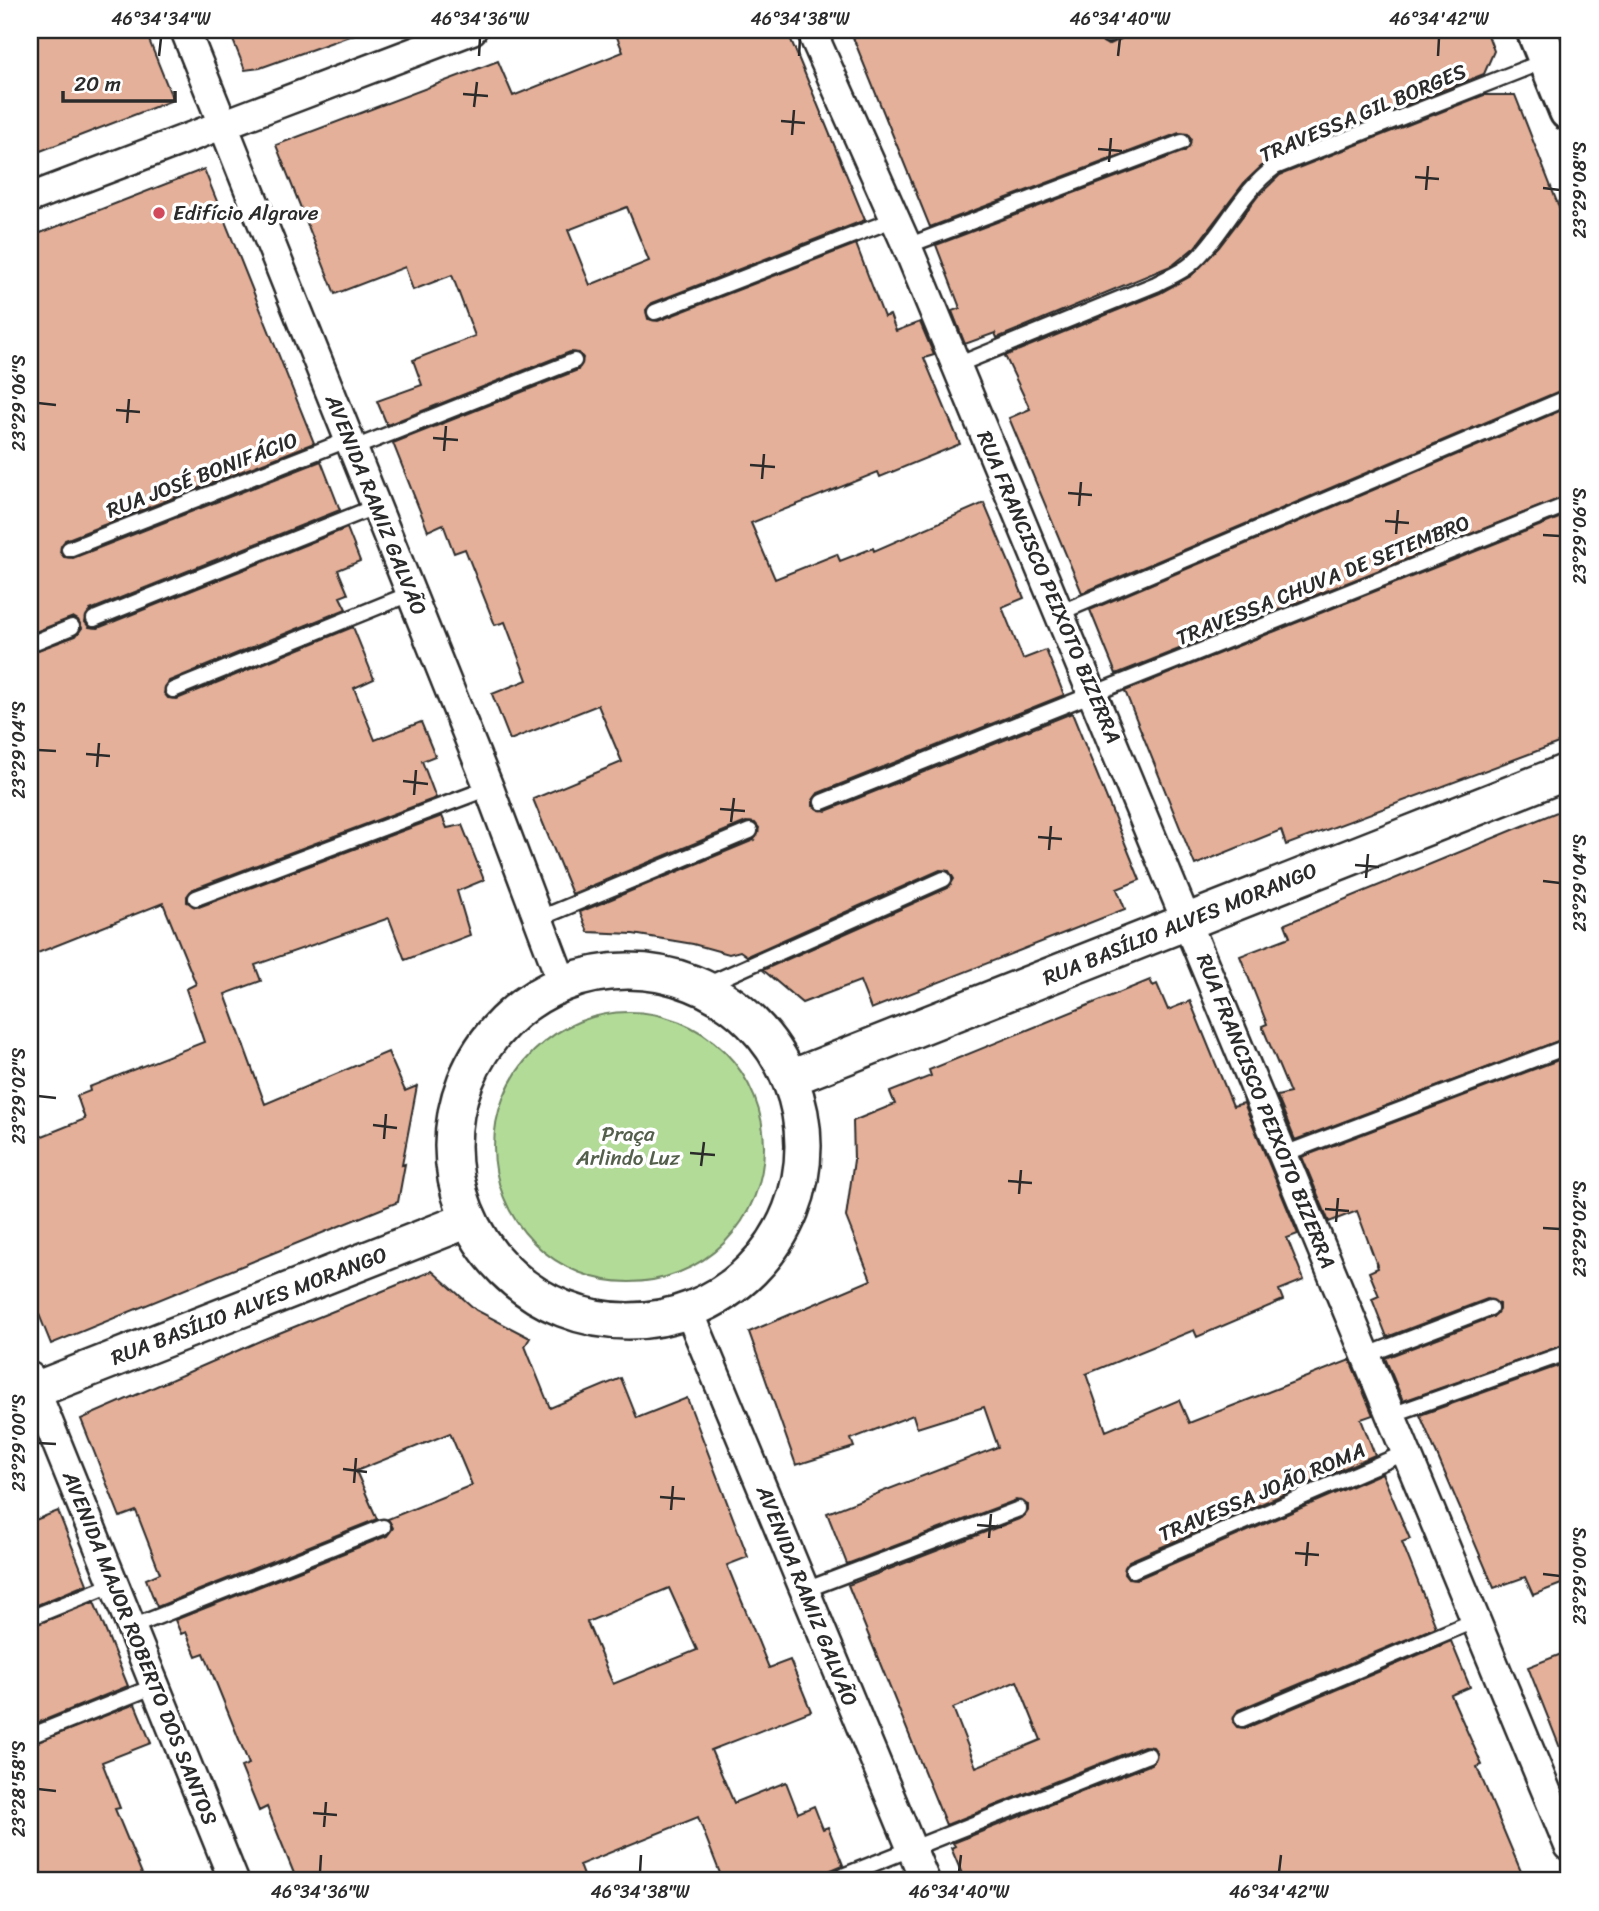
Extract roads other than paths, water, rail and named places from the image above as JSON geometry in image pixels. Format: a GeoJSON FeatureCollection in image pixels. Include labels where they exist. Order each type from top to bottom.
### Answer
{"type":"FeatureCollection","features":[{"type":"Feature","properties":{"kind":"main road"},"geometry":{"type":"LineString","coordinates":[[1542,45],[1567,100]]}},
{"type":"Feature","properties":{"kind":"street","name":"AVENIDA RAMIZ GALVÃO"},"geometry":{"type":"LineString","coordinates":[[185,30],[412,593],[562,982]]}},
{"type":"Feature","properties":{"kind":"street"},"geometry":{"type":"LineString","coordinates":[[30,198],[472,30]]}},
{"type":"Feature","properties":{"kind":"street","name":"RUA FRANCISCO PEIXOTO BIZERRA"},"geometry":{"type":"LineString","coordinates":[[811,30],[957,365],[1569,1846]]}},
{"type":"Feature","properties":{"kind":"street","name":"RUA BASÍLIO ALVES MORANGO"},"geometry":{"type":"LineString","coordinates":[[791,1078],[1569,771]]}},
{"type":"Feature","properties":{"kind":"street"},"geometry":{"type":"LineString","coordinates":[[609,971],[625,971],[657,972],[704,986],[740,1010],[770,1041],[791,1078],[803,1124],[803,1170],[790,1216],[766,1256],[731,1288],[689,1311],[638,1321],[586,1316],[537,1296],[497,1264],[468,1220],[452,1165],[455,1108],[476,1055],[513,1012],[562,982],[609,971]]}},
{"type":"Feature","properties":{"kind":"street","name":"RUA BASÍLIO ALVES MORANGO"},"geometry":{"type":"LineString","coordinates":[[32,1386],[468,1220]]}},
{"type":"Feature","properties":{"kind":"street","name":"AVENIDA RAMIZ GALVÃO"},"geometry":{"type":"LineString","coordinates":[[689,1311],[925,1881]]}},
{"type":"Feature","properties":{"kind":"street","name":"AVENIDA MAJOR ROBERTO DOS SANTOS"},"geometry":{"type":"LineString","coordinates":[[32,1386],[234,1881]]}},
{"type":"Feature","properties":{"kind":"lane"},"geometry":{"type":"LineString","coordinates":[[1105,30],[1108,35],[1116,31]]}},
{"type":"Feature","properties":{"kind":"lane","name":"TRAVESSA GIL BORGES"},"geometry":{"type":"LineString","coordinates":[[957,365],[1156,284],[1187,268],[1222,229],[1257,180],[1275,167],[1542,45]]}},
{"type":"Feature","properties":{"kind":"lane"},"geometry":{"type":"LineString","coordinates":[[907,246],[1182,142]]}},
{"type":"Feature","properties":{"kind":"lane"},"geometry":{"type":"LineString","coordinates":[[655,312],[895,219]]}},
{"type":"Feature","properties":{"kind":"lane","name":"RUA JOSÉ BONIFÁCIO"},"geometry":{"type":"LineString","coordinates":[[69,549],[574,361]]}},
{"type":"Feature","properties":{"kind":"lane"},"geometry":{"type":"LineString","coordinates":[[1059,613],[1569,397]]}},
{"type":"Feature","properties":{"kind":"lane","name":"TRAVESSA CHUVA DE SETEMBRO"},"geometry":{"type":"LineString","coordinates":[[822,802],[1569,504]]}},
{"type":"Feature","properties":{"kind":"lane"},"geometry":{"type":"LineString","coordinates":[[94,619],[377,506]]}},
{"type":"Feature","properties":{"kind":"lane"},"geometry":{"type":"LineString","coordinates":[[173,690],[412,593]]}},
{"type":"Feature","properties":{"kind":"lane"},"geometry":{"type":"LineString","coordinates":[[30,644],[72,627]]}},
{"type":"Feature","properties":{"kind":"lane"},"geometry":{"type":"LineString","coordinates":[[197,898],[489,788]]}},
{"type":"Feature","properties":{"kind":"lane"},"geometry":{"type":"LineString","coordinates":[[538,919],[750,831]]}},
{"type":"Feature","properties":{"kind":"lane"},"geometry":{"type":"LineString","coordinates":[[704,986],[944,879]]}},
{"type":"Feature","properties":{"kind":"lane"},"geometry":{"type":"LineString","coordinates":[[1283,1154],[1569,1046]]}},
{"type":"Feature","properties":{"kind":"lane"},"geometry":{"type":"LineString","coordinates":[[1367,1355],[1490,1308]]}},
{"type":"Feature","properties":{"kind":"lane"},"geometry":{"type":"LineString","coordinates":[[1391,1415],[1569,1352]]}},
{"type":"Feature","properties":{"kind":"lane","name":"TRAVESSA JOÃO ROMA"},"geometry":{"type":"LineString","coordinates":[[1133,1570],[1406,1452]]}},
{"type":"Feature","properties":{"kind":"lane"},"geometry":{"type":"LineString","coordinates":[[805,1590],[1019,1509]]}},
{"type":"Feature","properties":{"kind":"lane"},"geometry":{"type":"LineString","coordinates":[[132,1627],[383,1527]]}},
{"type":"Feature","properties":{"kind":"lane"},"geometry":{"type":"LineString","coordinates":[[30,1618],[114,1584]]}},
{"type":"Feature","properties":{"kind":"lane"},"geometry":{"type":"LineString","coordinates":[[1242,1719],[1476,1620]]}},
{"type":"Feature","properties":{"kind":"lane"},"geometry":{"type":"LineString","coordinates":[[30,1736],[155,1686]]}},
{"type":"Feature","properties":{"kind":"lane"},"geometry":{"type":"LineString","coordinates":[[830,1881],[1147,1755]]}},
{"type":"Feature","properties":{"kind":"place","name":"Edifício Algrave"},"geometry":{"type":"Point","coordinates":[159,213]}},
{"type":"Feature","properties":{"kind":"park label","name":"Praça Arlindo Luz"},"geometry":{"type":"Point","coordinates":[628,1146]}}]}
